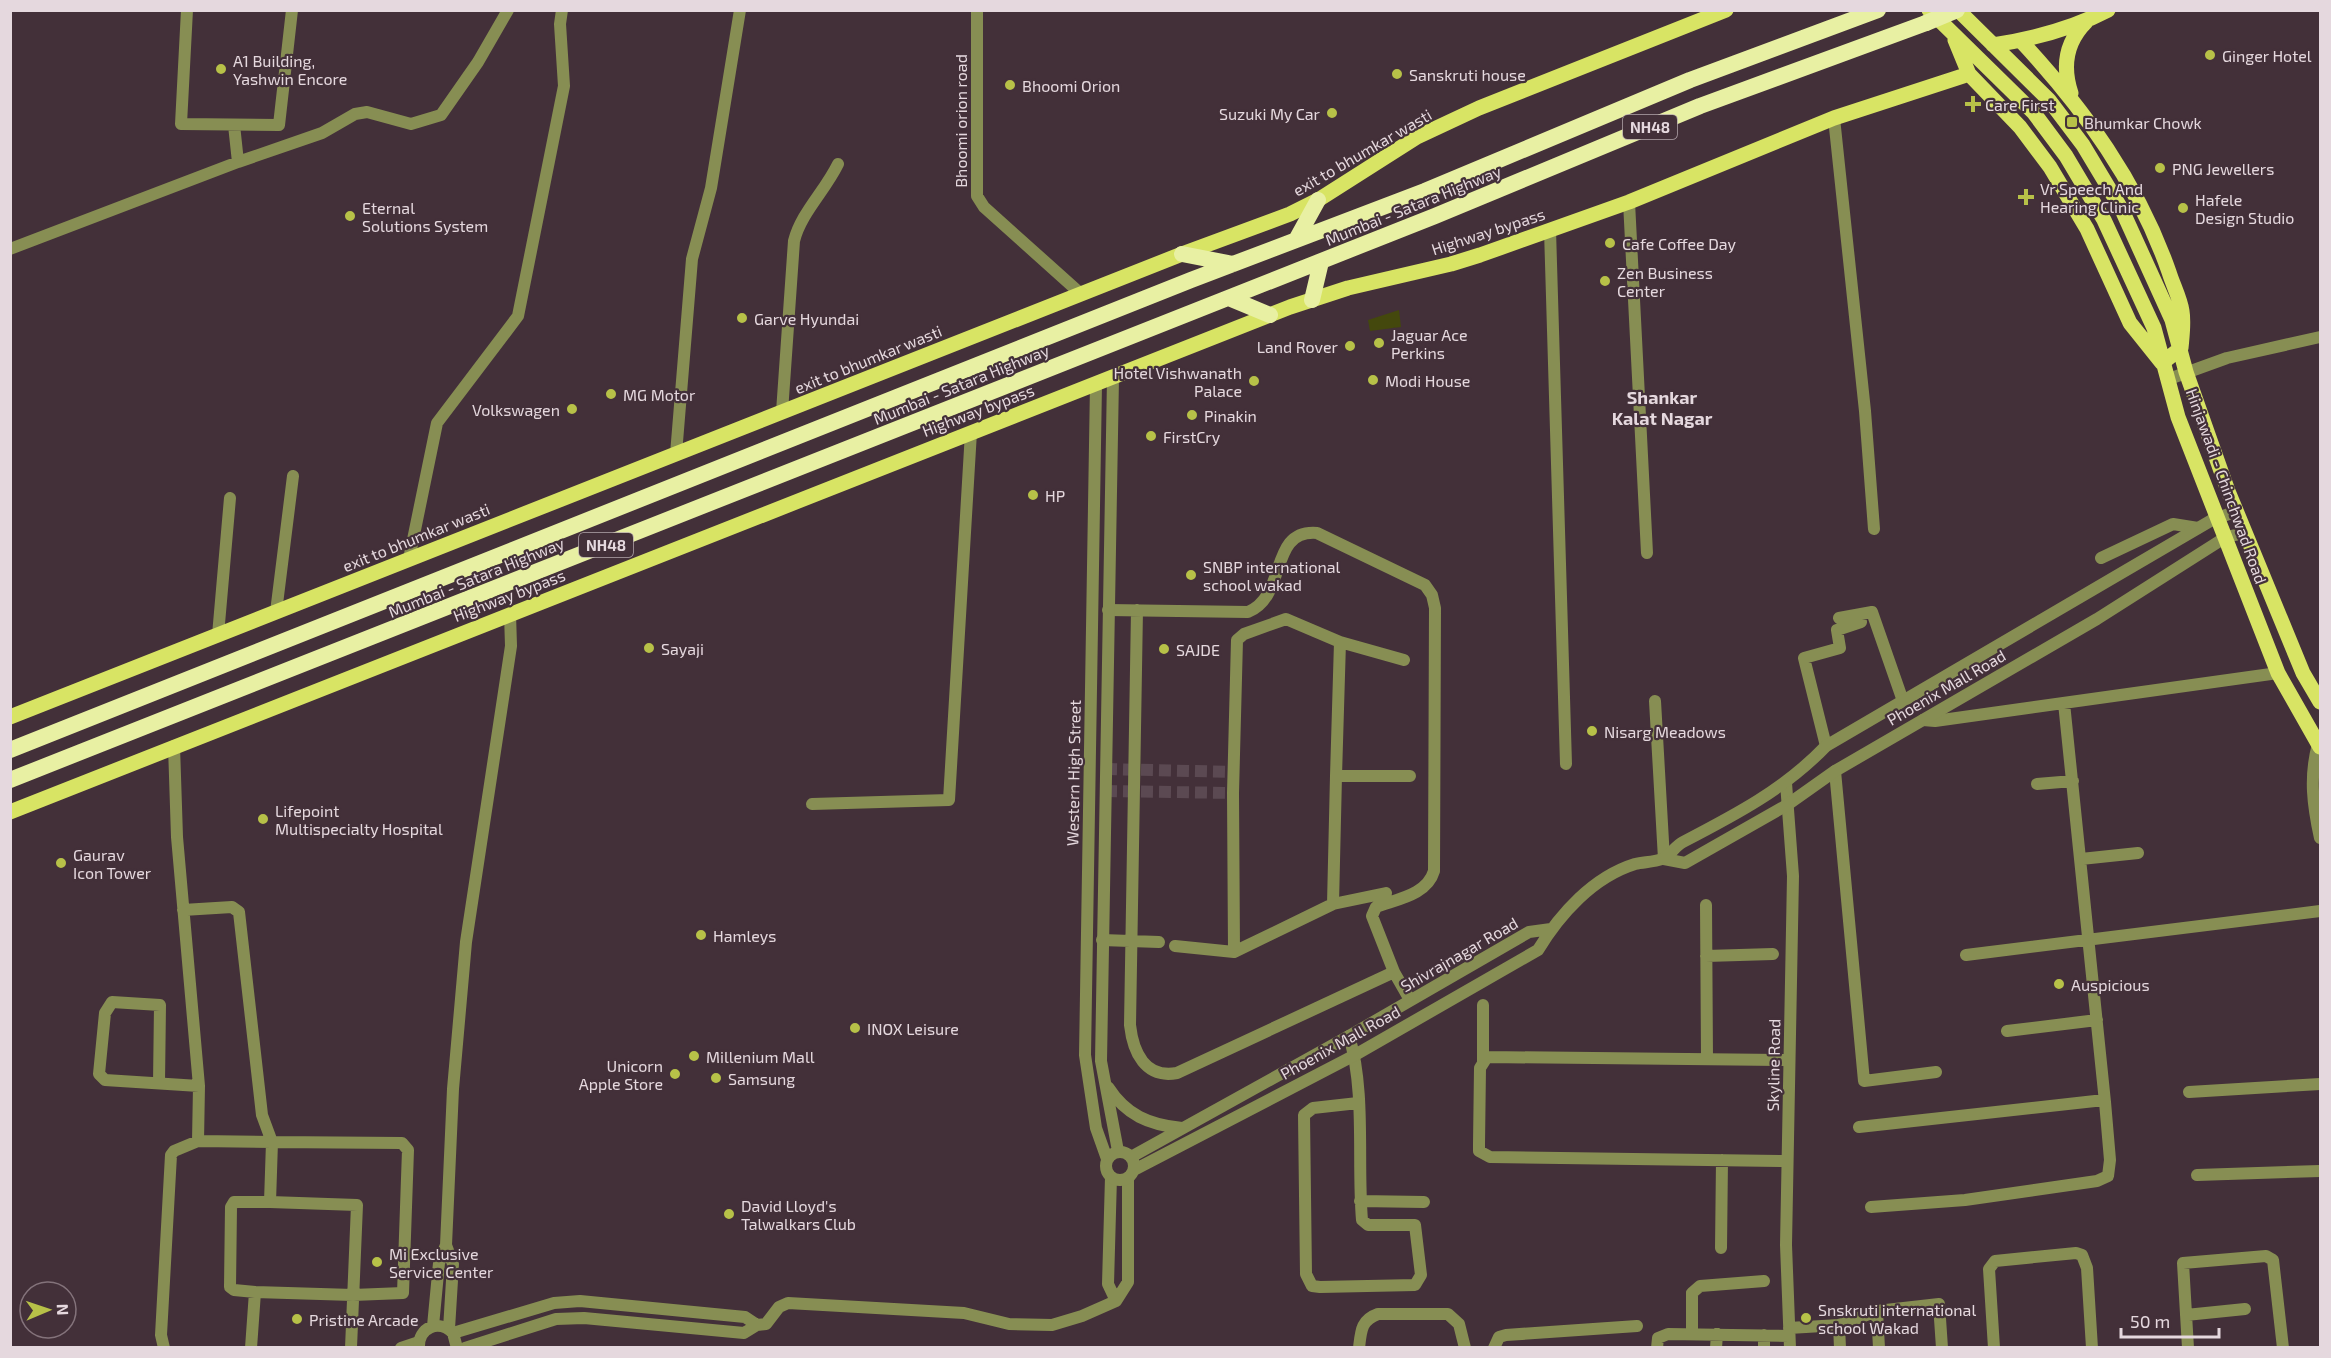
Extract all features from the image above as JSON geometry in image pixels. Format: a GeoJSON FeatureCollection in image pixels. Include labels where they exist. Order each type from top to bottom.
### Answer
{"type":"FeatureCollection","features":[{"type":"Feature","properties":{"kind":"highway","name":"Mumbai - Satara Highway"},"geometry":{"type":"LineString","coordinates":[[10,750],[1233,264],[1425,191],[1690,80],[1878,10]]}},
{"type":"Feature","properties":{"kind":"highway","name":"NH48"},"geometry":{"type":"LineString","coordinates":[[1927,17],[1957,10]]}},
{"type":"Feature","properties":{"kind":"highway","name":"Mumbai - Satara Highway"},"geometry":{"type":"LineString","coordinates":[[10,780],[1321,262],[1701,106],[1927,17]]}},
{"type":"Feature","properties":{"kind":"highway"},"geometry":{"type":"LineString","coordinates":[[1296,240],[1318,200]]}},
{"type":"Feature","properties":{"kind":"highway"},"geometry":{"type":"LineString","coordinates":[[1182,254],[1233,264]]}},
{"type":"Feature","properties":{"kind":"highway"},"geometry":{"type":"LineString","coordinates":[[1311,300],[1321,262]]}},
{"type":"Feature","properties":{"kind":"highway"},"geometry":{"type":"LineString","coordinates":[[1229,298],[1270,315]]}},
{"type":"Feature","properties":{"kind":"main road","name":"exit to bhumkar wasti"},"geometry":{"type":"LineString","coordinates":[[10,717],[1182,254],[1290,214],[1318,200],[1417,137],[1479,108],[1726,10]]}},
{"type":"Feature","properties":{"kind":"main road","name":"Hinjawadi - Chinchwad Road"},"geometry":{"type":"LineString","coordinates":[[1957,10],[2049,100],[2083,145],[2122,210],[2172,320],[2187,372],[2245,533],[2303,673],[2320,702]]}},
{"type":"Feature","properties":{"kind":"main road"},"geometry":{"type":"LineString","coordinates":[[1993,45],[2021,41],[2086,22],[2108,10]]}},
{"type":"Feature","properties":{"kind":"main road","name":"Hinjawadi - Chinchwad Road"},"geometry":{"type":"LineString","coordinates":[[1927,17],[1953,34],[2034,113],[2066,156],[2104,220],[2154,328],[2178,417],[2278,673],[2319,746]]}},
{"type":"Feature","properties":{"kind":"main road"},"geometry":{"type":"LineString","coordinates":[[2072,98],[2068,85],[2067,57],[2076,32],[2086,22]]}},
{"type":"Feature","properties":{"kind":"main road"},"geometry":{"type":"LineString","coordinates":[[1953,34],[1969,75],[2020,127],[2050,167],[2087,229],[2130,323],[2162,363],[2181,348],[2183,313],[2157,239],[2099,134],[2072,98],[2021,41]]}},
{"type":"Feature","properties":{"kind":"main road","name":"Highway bypass"},"geometry":{"type":"LineString","coordinates":[[10,812],[1270,315],[1311,300],[1392,276],[1451,264],[1629,202],[1834,118],[1969,75]]}},
{"type":"Feature","properties":{"kind":"street"},"geometry":{"type":"LineString","coordinates":[[187,10],[181,124],[234,125],[279,125],[292,10]]}},
{"type":"Feature","properties":{"kind":"street"},"geometry":{"type":"LineString","coordinates":[[10,249],[238,162],[322,133],[355,114],[367,112],[411,124],[441,115],[478,62],[508,10]]}},
{"type":"Feature","properties":{"kind":"street"},"geometry":{"type":"LineString","coordinates":[[409,559],[437,423],[518,316],[564,86],[560,24],[562,10]]}},
{"type":"Feature","properties":{"kind":"street"},"geometry":{"type":"LineString","coordinates":[[676,454],[692,259],[711,188],[740,10]]}},
{"type":"Feature","properties":{"kind":"street","name":"Bhoomi orion road"},"geometry":{"type":"LineString","coordinates":[[977,10],[977,196],[984,207],[1081,294]]}},
{"type":"Feature","properties":{"kind":"street"},"geometry":{"type":"LineString","coordinates":[[1834,118],[1865,411],[1874,529]]}},
{"type":"Feature","properties":{"kind":"street"},"geometry":{"type":"LineString","coordinates":[[234,125],[238,162]]}},
{"type":"Feature","properties":{"kind":"street"},"geometry":{"type":"LineString","coordinates":[[782,412],[794,242],[801,221],[824,190],[838,164]]}},
{"type":"Feature","properties":{"kind":"street"},"geometry":{"type":"LineString","coordinates":[[1629,202],[1647,553]]}},
{"type":"Feature","properties":{"kind":"street"},"geometry":{"type":"LineString","coordinates":[[1550,230],[1566,764]]}},
{"type":"Feature","properties":{"kind":"street"},"geometry":{"type":"LineString","coordinates":[[2169,379],[2227,358],[2320,338]]}},
{"type":"Feature","properties":{"kind":"street","name":"Western High Street"},"geometry":{"type":"LineString","coordinates":[[1113,378],[1101,1061],[1118,1151]]}},
{"type":"Feature","properties":{"kind":"street","name":"Western High Street"},"geometry":{"type":"LineString","coordinates":[[1096,384],[1085,1055],[1096,1128],[1107,1160]]}},
{"type":"Feature","properties":{"kind":"street"},"geometry":{"type":"LineString","coordinates":[[812,804],[949,800],[971,432]]}},
{"type":"Feature","properties":{"kind":"street"},"geometry":{"type":"LineString","coordinates":[[276,612],[293,476]]}},
{"type":"Feature","properties":{"kind":"street"},"geometry":{"type":"LineString","coordinates":[[218,634],[230,498]]}},
{"type":"Feature","properties":{"kind":"street","name":"Phoenix Mall Road"},"geometry":{"type":"LineString","coordinates":[[1786,783],[1826,746],[2218,516],[2237,511]]}},
{"type":"Feature","properties":{"kind":"street"},"geometry":{"type":"LineString","coordinates":[[1094,512],[1110,512]]}},
{"type":"Feature","properties":{"kind":"street"},"geometry":{"type":"LineString","coordinates":[[2101,558],[2173,524],[2198,528]]}},
{"type":"Feature","properties":{"kind":"street"},"geometry":{"type":"LineString","coordinates":[[1108,610],[1248,612],[1258,608],[1265,601],[1291,539],[1304,532],[1317,533],[1425,585],[1432,595],[1435,608],[1434,871],[1431,882],[1423,890],[1376,907],[1372,911],[1394,972],[1410,1000]]}},
{"type":"Feature","properties":{"kind":"street","name":"Phoenix Mall Road"},"geometry":{"type":"LineString","coordinates":[[1664,859],[1685,863],[1787,805],[1835,771],[2097,619],[2226,537],[2245,533]]}},
{"type":"Feature","properties":{"kind":"street"},"geometry":{"type":"LineString","coordinates":[[1137,610],[1131,1038],[1140,1061],[1150,1069],[1167,1075],[1177,1073],[1394,972]]}},
{"type":"Feature","properties":{"kind":"street"},"geometry":{"type":"LineString","coordinates":[[1839,618],[1872,612],[1903,701]]}},
{"type":"Feature","properties":{"kind":"street"},"geometry":{"type":"LineString","coordinates":[[433,1326],[439,1263],[446,1245],[453,1089],[466,942],[511,646],[510,614]]}},
{"type":"Feature","properties":{"kind":"street"},"geometry":{"type":"LineString","coordinates":[[1234,952],[1233,793],[1237,640],[1244,634],[1286,619],[1340,642],[1404,660]]}},
{"type":"Feature","properties":{"kind":"street"},"geometry":{"type":"LineString","coordinates":[[1826,746],[1804,658],[1840,648],[1836,630],[1861,622]]}},
{"type":"Feature","properties":{"kind":"street"},"geometry":{"type":"LineString","coordinates":[[1333,903],[1340,642]]}},
{"type":"Feature","properties":{"kind":"street"},"geometry":{"type":"LineString","coordinates":[[1923,720],[1935,722],[2278,673]]}},
{"type":"Feature","properties":{"kind":"street"},"geometry":{"type":"LineString","coordinates":[[1655,700],[1664,859]]}},
{"type":"Feature","properties":{"kind":"street"},"geometry":{"type":"LineString","coordinates":[[1871,1207],[1965,1200],[2102,1179],[2108,1176],[2110,1169],[2090,939],[2064,703]]}},
{"type":"Feature","properties":{"kind":"street"},"geometry":{"type":"LineString","coordinates":[[174,746],[177,837],[199,1086],[198,1141]]}},
{"type":"Feature","properties":{"kind":"street"},"geometry":{"type":"LineString","coordinates":[[2319,746],[2313,761],[2312,784],[2320,838]]}},
{"type":"Feature","properties":{"kind":"street"},"geometry":{"type":"LineString","coordinates":[[1835,771],[1864,1081],[1936,1072]]}},
{"type":"Feature","properties":{"kind":"street"},"geometry":{"type":"LineString","coordinates":[[1336,776],[1410,776]]}},
{"type":"Feature","properties":{"kind":"street"},"geometry":{"type":"LineString","coordinates":[[1090,778],[1105,778]]}},
{"type":"Feature","properties":{"kind":"street"},"geometry":{"type":"LineString","coordinates":[[2037,784],[2073,781]]}},
{"type":"Feature","properties":{"kind":"street"},"geometry":{"type":"LineString","coordinates":[[1551,929],[1570,908],[1608,877],[1635,865],[1664,859],[1680,844],[1721,823],[1786,783]]}},
{"type":"Feature","properties":{"kind":"street","name":"Skyline Road"},"geometry":{"type":"LineString","coordinates":[[1786,783],[1793,876],[1786,1245],[1789,1337]]}},
{"type":"Feature","properties":{"kind":"street"},"geometry":{"type":"LineString","coordinates":[[2081,859],[2138,853]]}},
{"type":"Feature","properties":{"kind":"street"},"geometry":{"type":"LineString","coordinates":[[1175,946],[1234,952],[1333,903],[1386,892]]}},
{"type":"Feature","properties":{"kind":"street"},"geometry":{"type":"LineString","coordinates":[[1706,905],[1707,1058]]}},
{"type":"Feature","properties":{"kind":"street"},"geometry":{"type":"LineString","coordinates":[[183,910],[232,907],[238,912],[262,1115],[272,1142],[270,1202]]}},
{"type":"Feature","properties":{"kind":"street"},"geometry":{"type":"LineString","coordinates":[[1966,955],[2320,911]]}},
{"type":"Feature","properties":{"kind":"street"},"geometry":{"type":"LineString","coordinates":[[1088,912],[1102,912]]}},
{"type":"Feature","properties":{"kind":"street","name":"Phoenix Mall Road"},"geometry":{"type":"LineString","coordinates":[[1131,1174],[1355,1055],[1538,950],[1551,929]]}},
{"type":"Feature","properties":{"kind":"street","name":"Shivrajnagar Road"},"geometry":{"type":"LineString","coordinates":[[1349,1036],[1529,932],[1551,929]]}},
{"type":"Feature","properties":{"kind":"street"},"geometry":{"type":"LineString","coordinates":[[1102,940],[1159,942]]}},
{"type":"Feature","properties":{"kind":"street"},"geometry":{"type":"LineString","coordinates":[[1707,956],[1773,954]]}},
{"type":"Feature","properties":{"kind":"street"},"geometry":{"type":"LineString","coordinates":[[159,1083],[160,1005],[112,1002],[105,1012],[100,1077],[105,1080],[199,1086]]}},
{"type":"Feature","properties":{"kind":"street"},"geometry":{"type":"LineString","coordinates":[[1483,1005],[1479,1151],[1484,1155],[1787,1161]]}},
{"type":"Feature","properties":{"kind":"street"},"geometry":{"type":"LineString","coordinates":[[2007,1031],[2097,1020]]}},
{"type":"Feature","properties":{"kind":"street"},"geometry":{"type":"LineString","coordinates":[[1349,1036],[1355,1055],[1358,1103],[1360,1202],[1362,1221],[1365,1225],[1415,1225],[1421,1275],[1418,1283],[1320,1287],[1312,1286],[1306,1274],[1304,1115],[1313,1108],[1358,1103]]}},
{"type":"Feature","properties":{"kind":"street","name":"Phoenix Mall Road"},"geometry":{"type":"LineString","coordinates":[[1131,1157],[1349,1036]]}},
{"type":"Feature","properties":{"kind":"street"},"geometry":{"type":"LineString","coordinates":[[1483,1061],[1496,1055],[1789,1060]]}},
{"type":"Feature","properties":{"kind":"street"},"geometry":{"type":"LineString","coordinates":[[1104,1081],[1126,1110],[1143,1121],[1160,1126],[1182,1128]]}},
{"type":"Feature","properties":{"kind":"street"},"geometry":{"type":"LineString","coordinates":[[2189,1092],[2320,1084]]}},
{"type":"Feature","properties":{"kind":"street"},"geometry":{"type":"LineString","coordinates":[[1253,1089],[1262,1103]]}},
{"type":"Feature","properties":{"kind":"street"},"geometry":{"type":"LineString","coordinates":[[1859,1127],[2104,1100]]}},
{"type":"Feature","properties":{"kind":"street"},"geometry":{"type":"LineString","coordinates":[[164,1347],[161,1335],[171,1155],[174,1151],[198,1141],[402,1143],[407,1146],[405,1291],[399,1296],[353,1295],[255,1292],[234,1290],[230,1287],[231,1207],[234,1202],[357,1205],[353,1295],[351,1347]]}},
{"type":"Feature","properties":{"kind":"street"},"geometry":{"type":"LineString","coordinates":[[465,1347],[556,1318],[584,1318],[744,1333],[757,1325],[766,1324],[779,1307],[789,1303],[964,1313],[1009,1324],[1052,1325],[1082,1316],[1116,1301],[1128,1282],[1131,1157],[1118,1151],[1107,1160],[1106,1169],[1111,1177],[1108,1284],[1116,1301]]}},
{"type":"Feature","properties":{"kind":"street"},"geometry":{"type":"LineString","coordinates":[[1721,1248],[1722,1160]]}},
{"type":"Feature","properties":{"kind":"street"},"geometry":{"type":"LineString","coordinates":[[2197,1175],[2320,1170]]}},
{"type":"Feature","properties":{"kind":"street"},"geometry":{"type":"LineString","coordinates":[[1111,1177],[1119,1180],[1131,1174]]}},
{"type":"Feature","properties":{"kind":"street"},"geometry":{"type":"LineString","coordinates":[[1360,1202],[1424,1202]]}},
{"type":"Feature","properties":{"kind":"street"},"geometry":{"type":"LineString","coordinates":[[446,1245],[453,1264],[451,1331],[457,1347]]}},
{"type":"Feature","properties":{"kind":"street"},"geometry":{"type":"LineString","coordinates":[[1994,1347],[1989,1269],[1995,1261],[2082,1255],[2087,1268],[2092,1347]]}},
{"type":"Feature","properties":{"kind":"street"},"geometry":{"type":"LineString","coordinates":[[2188,1347],[2183,1263],[2266,1256],[2273,1260],[2283,1347]]}},
{"type":"Feature","properties":{"kind":"street"},"geometry":{"type":"LineString","coordinates":[[1692,1334],[1692,1293],[1700,1286],[1764,1281]]}},
{"type":"Feature","properties":{"kind":"street"},"geometry":{"type":"LineString","coordinates":[[252,1347],[255,1292]]}},
{"type":"Feature","properties":{"kind":"street"},"geometry":{"type":"LineString","coordinates":[[400,1347],[419,1345],[425,1330],[433,1326],[451,1331],[554,1303],[580,1301],[745,1317],[757,1325]]}},
{"type":"Feature","properties":{"kind":"street"},"geometry":{"type":"LineString","coordinates":[[1657,1347],[1658,1338],[1662,1335],[1717,1334],[1764,1341],[1839,1325],[1877,1311],[1939,1304],[1942,1347]]}},
{"type":"Feature","properties":{"kind":"street"},"geometry":{"type":"LineString","coordinates":[[2186,1314],[2245,1309]]}},
{"type":"Feature","properties":{"kind":"street"},"geometry":{"type":"LineString","coordinates":[[1877,1311],[1879,1347]]}},
{"type":"Feature","properties":{"kind":"street"},"geometry":{"type":"LineString","coordinates":[[1359,1347],[1361,1328],[1368,1317],[1378,1314],[1448,1314],[1455,1319],[1463,1333],[1465,1347]]}},
{"type":"Feature","properties":{"kind":"street"},"geometry":{"type":"LineString","coordinates":[[1839,1325],[1840,1347]]}},
{"type":"Feature","properties":{"kind":"street"},"geometry":{"type":"LineString","coordinates":[[1494,1347],[1499,1337],[1506,1335],[1637,1326]]}},
{"type":"Feature","properties":{"kind":"street"},"geometry":{"type":"LineString","coordinates":[[1716,1347],[1717,1334]]}},
{"type":"Feature","properties":{"kind":"green space"},"geometry":{"type":"Polygon","coordinates":[[[1399,310],[1401,327],[1370,331],[1368,320],[1399,310]]]}},
{"type":"Feature","properties":{"kind":"tunnel"},"geometry":{"type":"LineString","coordinates":[[1105,769],[1234,772]]}},
{"type":"Feature","properties":{"kind":"tunnel"},"geometry":{"type":"LineString","coordinates":[[1105,791],[1233,793]]}},
{"type":"Feature","properties":{"kind":"place","name":"Ginger Hotel"},"geometry":{"type":"Point","coordinates":[2210,55]}},
{"type":"Feature","properties":{"kind":"place","name":"A1 Building, Yashwin Encore"},"geometry":{"type":"Point","coordinates":[221,69]}},
{"type":"Feature","properties":{"kind":"place","name":"Sanskruti house"},"geometry":{"type":"Point","coordinates":[1397,74]}},
{"type":"Feature","properties":{"kind":"place","name":"Bhoomi Orion"},"geometry":{"type":"Point","coordinates":[1010,85]}},
{"type":"Feature","properties":{"kind":"place","name":"Care First"},"geometry":{"type":"Point","coordinates":[1973,104]}},
{"type":"Feature","properties":{"kind":"place","name":"Suzuki My Car"},"geometry":{"type":"Point","coordinates":[1332,113]}},
{"type":"Feature","properties":{"kind":"place","name":"Bhumkar Chowk"},"geometry":{"type":"Point","coordinates":[2072,122]}},
{"type":"Feature","properties":{"kind":"place","name":"PNG Jewellers"},"geometry":{"type":"Point","coordinates":[2160,168]}},
{"type":"Feature","properties":{"kind":"place","name":"Vr Speech And Hearing Clinic"},"geometry":{"type":"Point","coordinates":[2026,197]}},
{"type":"Feature","properties":{"kind":"place","name":"Hafele Design Studio"},"geometry":{"type":"Point","coordinates":[2183,208]}},
{"type":"Feature","properties":{"kind":"place","name":"Eternal Solutions System"},"geometry":{"type":"Point","coordinates":[350,216]}},
{"type":"Feature","properties":{"kind":"place","name":"Cafe Coffee Day"},"geometry":{"type":"Point","coordinates":[1610,243]}},
{"type":"Feature","properties":{"kind":"place","name":"Zen Business Center"},"geometry":{"type":"Point","coordinates":[1605,281]}},
{"type":"Feature","properties":{"kind":"place","name":"Garve Hyundai"},"geometry":{"type":"Point","coordinates":[742,318]}},
{"type":"Feature","properties":{"kind":"place","name":"Jaguar Ace Perkins"},"geometry":{"type":"Point","coordinates":[1379,343]}},
{"type":"Feature","properties":{"kind":"place","name":"Land Rover"},"geometry":{"type":"Point","coordinates":[1350,346]}},
{"type":"Feature","properties":{"kind":"place","name":"Modi House"},"geometry":{"type":"Point","coordinates":[1373,380]}},
{"type":"Feature","properties":{"kind":"place","name":"Hotel Vishwanath Palace"},"geometry":{"type":"Point","coordinates":[1254,381]}},
{"type":"Feature","properties":{"kind":"place","name":"MG Motor"},"geometry":{"type":"Point","coordinates":[611,394]}},
{"type":"Feature","properties":{"kind":"place","name":"Volkswagen"},"geometry":{"type":"Point","coordinates":[572,409]}},
{"type":"Feature","properties":{"kind":"place","name":"Pinakin"},"geometry":{"type":"Point","coordinates":[1192,415]}},
{"type":"Feature","properties":{"kind":"place","name":"FirstCry"},"geometry":{"type":"Point","coordinates":[1151,436]}},
{"type":"Feature","properties":{"kind":"place","name":"HP"},"geometry":{"type":"Point","coordinates":[1033,495]}},
{"type":"Feature","properties":{"kind":"place","name":"SNBP international school wakad"},"geometry":{"type":"Point","coordinates":[1191,575]}},
{"type":"Feature","properties":{"kind":"place","name":"Sayaji"},"geometry":{"type":"Point","coordinates":[649,648]}},
{"type":"Feature","properties":{"kind":"place","name":"SAJDE"},"geometry":{"type":"Point","coordinates":[1164,649]}},
{"type":"Feature","properties":{"kind":"place","name":"Nisarg Meadows"},"geometry":{"type":"Point","coordinates":[1592,731]}},
{"type":"Feature","properties":{"kind":"place","name":"Lifepoint Multispecialty Hospital"},"geometry":{"type":"Point","coordinates":[263,819]}},
{"type":"Feature","properties":{"kind":"place","name":"Gaurav Icon Tower"},"geometry":{"type":"Point","coordinates":[61,863]}},
{"type":"Feature","properties":{"kind":"place","name":"Hamleys"},"geometry":{"type":"Point","coordinates":[701,935]}},
{"type":"Feature","properties":{"kind":"place","name":"Auspicious"},"geometry":{"type":"Point","coordinates":[2059,984]}},
{"type":"Feature","properties":{"kind":"place","name":"INOX Leisure"},"geometry":{"type":"Point","coordinates":[855,1028]}},
{"type":"Feature","properties":{"kind":"place","name":"Millenium Mall"},"geometry":{"type":"Point","coordinates":[694,1056]}},
{"type":"Feature","properties":{"kind":"place","name":"Unicorn Apple Store"},"geometry":{"type":"Point","coordinates":[675,1074]}},
{"type":"Feature","properties":{"kind":"place","name":"Samsung"},"geometry":{"type":"Point","coordinates":[716,1078]}},
{"type":"Feature","properties":{"kind":"place","name":"David Lloyd's Talwalkars Club"},"geometry":{"type":"Point","coordinates":[729,1214]}},
{"type":"Feature","properties":{"kind":"place","name":"Mi Exclusive Service Center"},"geometry":{"type":"Point","coordinates":[377,1262]}},
{"type":"Feature","properties":{"kind":"place","name":"Snskruti international school Wakad"},"geometry":{"type":"Point","coordinates":[1806,1318]}},
{"type":"Feature","properties":{"kind":"place","name":"Pristine Arcade"},"geometry":{"type":"Point","coordinates":[297,1319]}},
{"type":"Feature","properties":{"kind":"district","name":"Shankar Kalat Nagar"},"geometry":{"type":"Point","coordinates":[1662,407]}}]}
